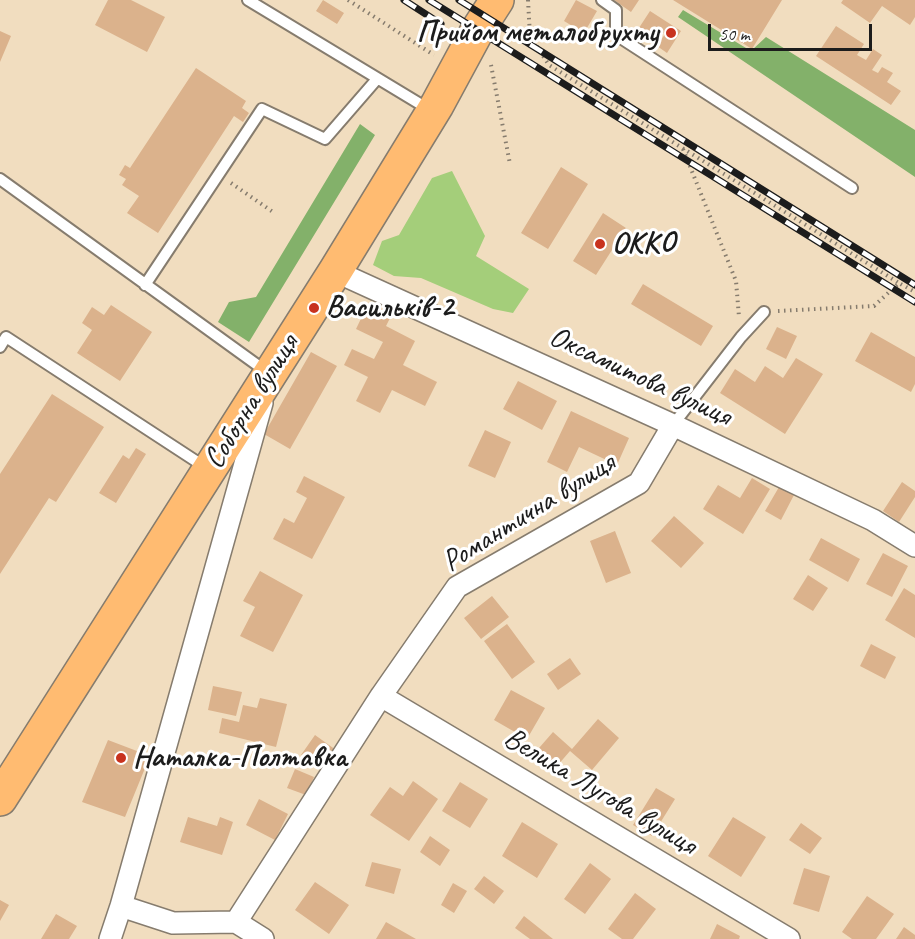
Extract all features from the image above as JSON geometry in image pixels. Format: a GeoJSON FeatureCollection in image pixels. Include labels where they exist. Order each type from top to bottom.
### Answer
{"type":"FeatureCollection","features":[{"type":"Feature","properties":{"kind":"main road","name":"Соборна вулиця"},"geometry":{"type":"LineString","coordinates":[[0,799],[336,270],[433,112],[477,31],[497,0]]}},
{"type":"Feature","properties":{"kind":"street","name":"Оксамитова вулиця"},"geometry":{"type":"LineString","coordinates":[[336,270],[673,424],[873,519],[915,546]]}},
{"type":"Feature","properties":{"kind":"street"},"geometry":{"type":"LineString","coordinates":[[110,939],[270,374]]}},
{"type":"Feature","properties":{"kind":"street","name":"Романтична вулиця"},"geometry":{"type":"LineString","coordinates":[[236,922],[381,696],[457,587],[639,483],[673,424]]}},
{"type":"Feature","properties":{"kind":"street","name":"Велика Лугова вулиця"},"geometry":{"type":"LineString","coordinates":[[381,696],[789,939]]}},
{"type":"Feature","properties":{"kind":"street"},"geometry":{"type":"LineString","coordinates":[[121,906],[173,923],[236,922],[263,939]]}},
{"type":"Feature","properties":{"kind":"lane"},"geometry":{"type":"LineString","coordinates":[[248,0],[433,112]]}},
{"type":"Feature","properties":{"kind":"lane"},"geometry":{"type":"LineString","coordinates":[[602,0],[616,10],[616,35],[852,188]]}},
{"type":"Feature","properties":{"kind":"lane"},"geometry":{"type":"LineString","coordinates":[[145,285],[262,109],[324,139],[377,79]]}},
{"type":"Feature","properties":{"kind":"lane"},"geometry":{"type":"LineString","coordinates":[[0,179],[270,374]]}},
{"type":"Feature","properties":{"kind":"lane"},"geometry":{"type":"LineString","coordinates":[[673,424],[764,312]]}},
{"type":"Feature","properties":{"kind":"lane"},"geometry":{"type":"LineString","coordinates":[[0,347],[6,338],[210,470]]}},
{"type":"Feature","properties":{"kind":"path"},"geometry":{"type":"LineString","coordinates":[[348,0],[443,61]]}},
{"type":"Feature","properties":{"kind":"path"},"geometry":{"type":"LineString","coordinates":[[528,0],[530,36],[549,66],[915,292]]}},
{"type":"Feature","properties":{"kind":"path"},"geometry":{"type":"LineString","coordinates":[[489,58],[510,164]]}},
{"type":"Feature","properties":{"kind":"path"},"geometry":{"type":"LineString","coordinates":[[682,148],[736,280],[741,338]]}},
{"type":"Feature","properties":{"kind":"path"},"geometry":{"type":"LineString","coordinates":[[219,175],[273,212]]}},
{"type":"Feature","properties":{"kind":"path"},"geometry":{"type":"LineString","coordinates":[[764,312],[874,306],[899,283]]}},
{"type":"Feature","properties":{"kind":"green space"},"geometry":{"type":"Polygon","coordinates":[[[683,10],[751,51],[766,37],[915,130],[915,177],[678,17],[683,10]]]}},
{"type":"Feature","properties":{"kind":"green space"},"geometry":{"type":"Polygon","coordinates":[[[360,124],[375,135],[249,342],[218,322],[229,302],[256,297],[360,124]]]}},
{"type":"Feature","properties":{"kind":"green space"},"geometry":{"type":"Polygon","coordinates":[[[452,171],[485,236],[476,256],[529,289],[513,313],[493,309],[421,278],[394,276],[373,265],[382,241],[399,235],[432,178],[452,171]]]}},
{"type":"Feature","properties":{"kind":"building"},"geometry":{"type":"Polygon","coordinates":[[[108,0],[131,0],[165,17],[147,52],[95,25],[108,0]]]}},
{"type":"Feature","properties":{"kind":"building"},"geometry":{"type":"Polygon","coordinates":[[[323,0],[344,13],[337,24],[316,11],[323,0]]]}},
{"type":"Feature","properties":{"kind":"building"},"geometry":{"type":"Polygon","coordinates":[[[576,0],[597,11],[584,33],[564,21],[576,0]]]}},
{"type":"Feature","properties":{"kind":"building"},"geometry":{"type":"Polygon","coordinates":[[[614,0],[639,0],[631,12],[614,0]]]}},
{"type":"Feature","properties":{"kind":"building"},"geometry":{"type":"Polygon","coordinates":[[[673,0],[782,0],[752,49],[673,0]]]}},
{"type":"Feature","properties":{"kind":"building"},"geometry":{"type":"Polygon","coordinates":[[[843,0],[915,0],[915,17],[910,25],[882,6],[870,23],[841,3],[843,0]]]}},
{"type":"Feature","properties":{"kind":"building","name":"Прийом металобрухту"},"geometry":{"type":"Polygon","coordinates":[[[650,11],[681,31],[667,53],[657,46],[665,34],[655,28],[646,42],[635,34],[650,11]]]}},
{"type":"Feature","properties":{"kind":"building"},"geometry":{"type":"Polygon","coordinates":[[[836,26],[864,44],[857,55],[866,60],[873,49],[882,55],[872,70],[878,73],[882,67],[893,73],[887,82],[901,91],[891,105],[816,56],[836,26]]]}},
{"type":"Feature","properties":{"kind":"building"},"geometry":{"type":"Polygon","coordinates":[[[0,31],[11,36],[0,62],[0,31]]]}},
{"type":"Feature","properties":{"kind":"building"},"geometry":{"type":"Polygon","coordinates":[[[196,68],[246,101],[242,108],[249,113],[243,122],[234,116],[158,233],[127,213],[139,196],[122,185],[126,179],[119,175],[125,165],[130,168],[196,68]]]}},
{"type":"Feature","properties":{"kind":"building"},"geometry":{"type":"Polygon","coordinates":[[[561,167],[588,184],[548,249],[521,233],[561,167]]]}},
{"type":"Feature","properties":{"kind":"building","name":"ОККО"},"geometry":{"type":"Polygon","coordinates":[[[603,213],[626,228],[596,275],[573,261],[603,213]]]}},
{"type":"Feature","properties":{"kind":"building"},"geometry":{"type":"Polygon","coordinates":[[[643,284],[713,326],[701,346],[631,304],[643,284]]]}},
{"type":"Feature","properties":{"kind":"building"},"geometry":{"type":"Polygon","coordinates":[[[369,302],[392,314],[386,326],[415,341],[403,365],[437,382],[425,406],[392,390],[380,413],[356,401],[368,377],[344,365],[352,349],[374,359],[383,342],[356,329],[369,302]]]}},
{"type":"Feature","properties":{"kind":"building"},"geometry":{"type":"Polygon","coordinates":[[[111,305],[152,332],[120,381],[77,353],[92,330],[82,323],[92,307],[104,315],[111,305]]]}},
{"type":"Feature","properties":{"kind":"building"},"geometry":{"type":"Polygon","coordinates":[[[777,327],[797,336],[786,359],[766,349],[777,327]]]}},
{"type":"Feature","properties":{"kind":"building"},"geometry":{"type":"Polygon","coordinates":[[[871,332],[915,357],[915,384],[911,392],[855,361],[871,332]]]}},
{"type":"Feature","properties":{"kind":"building"},"geometry":{"type":"Polygon","coordinates":[[[311,352],[337,366],[290,449],[264,434],[311,352]]]}},
{"type":"Feature","properties":{"kind":"building"},"geometry":{"type":"Polygon","coordinates":[[[796,358],[823,374],[785,434],[720,393],[735,369],[755,382],[765,366],[783,378],[796,358]]]}},
{"type":"Feature","properties":{"kind":"building"},"geometry":{"type":"Polygon","coordinates":[[[518,381],[557,401],[542,430],[503,409],[518,381]]]}},
{"type":"Feature","properties":{"kind":"building"},"geometry":{"type":"Polygon","coordinates":[[[52,394],[104,427],[56,502],[49,498],[0,574],[0,474],[52,394]]]}},
{"type":"Feature","properties":{"kind":"building"},"geometry":{"type":"Polygon","coordinates":[[[571,411],[629,438],[617,465],[579,447],[567,472],[547,462],[571,411]]]}},
{"type":"Feature","properties":{"kind":"building"},"geometry":{"type":"Polygon","coordinates":[[[485,430],[511,442],[495,478],[468,466],[485,430]]]}},
{"type":"Feature","properties":{"kind":"building"},"geometry":{"type":"Polygon","coordinates":[[[136,448],[146,454],[116,503],[99,493],[123,455],[129,459],[136,448]]]}},
{"type":"Feature","properties":{"kind":"building"},"geometry":{"type":"Polygon","coordinates":[[[304,476],[345,497],[312,559],[273,539],[284,518],[294,523],[307,498],[296,492],[304,476]]]}},
{"type":"Feature","properties":{"kind":"building"},"geometry":{"type":"Polygon","coordinates":[[[752,478],[770,489],[743,534],[703,509],[718,485],[740,498],[752,478]]]}},
{"type":"Feature","properties":{"kind":"building"},"geometry":{"type":"Polygon","coordinates":[[[902,482],[915,491],[915,497],[899,522],[883,511],[902,482]]]}},
{"type":"Feature","properties":{"kind":"building"},"geometry":{"type":"Polygon","coordinates":[[[779,487],[794,495],[781,520],[765,511],[779,487]]]}},
{"type":"Feature","properties":{"kind":"building"},"geometry":{"type":"Polygon","coordinates":[[[674,516],[704,543],[681,568],[651,541],[674,516]]]}},
{"type":"Feature","properties":{"kind":"building"},"geometry":{"type":"Polygon","coordinates":[[[615,531],[631,573],[606,583],[590,541],[615,531]]]}},
{"type":"Feature","properties":{"kind":"building"},"geometry":{"type":"Polygon","coordinates":[[[821,538],[860,559],[848,582],[809,560],[821,538]]]}},
{"type":"Feature","properties":{"kind":"building"},"geometry":{"type":"Polygon","coordinates":[[[883,553],[908,566],[892,597],[866,584],[883,553]]]}},
{"type":"Feature","properties":{"kind":"building"},"geometry":{"type":"Polygon","coordinates":[[[260,571],[303,595],[273,652],[240,636],[255,607],[243,601],[260,571]]]}},
{"type":"Feature","properties":{"kind":"building"},"geometry":{"type":"Polygon","coordinates":[[[808,575],[828,588],[813,611],[793,599],[808,575]]]}},
{"type":"Feature","properties":{"kind":"building"},"geometry":{"type":"Polygon","coordinates":[[[904,588],[915,595],[915,638],[885,620],[904,588]]]}},
{"type":"Feature","properties":{"kind":"building"},"geometry":{"type":"Polygon","coordinates":[[[492,596],[509,617],[481,639],[464,618],[492,596]]]}},
{"type":"Feature","properties":{"kind":"building"},"geometry":{"type":"Polygon","coordinates":[[[507,624],[535,662],[512,679],[484,641],[507,624]]]}},
{"type":"Feature","properties":{"kind":"building"},"geometry":{"type":"Polygon","coordinates":[[[871,644],[896,657],[885,679],[860,666],[871,644]]]}},
{"type":"Feature","properties":{"kind":"building"},"geometry":{"type":"Polygon","coordinates":[[[570,658],[581,674],[558,690],[547,674],[570,658]]]}},
{"type":"Feature","properties":{"kind":"building"},"geometry":{"type":"Polygon","coordinates":[[[213,686],[242,692],[236,716],[208,710],[213,686]]]}},
{"type":"Feature","properties":{"kind":"building"},"geometry":{"type":"Polygon","coordinates":[[[511,690],[545,708],[527,739],[494,720],[511,690]]]}},
{"type":"Feature","properties":{"kind":"building"},"geometry":{"type":"Polygon","coordinates":[[[260,698],[287,704],[276,747],[219,733],[222,718],[239,722],[243,705],[257,708],[260,698]]]}},
{"type":"Feature","properties":{"kind":"building"},"geometry":{"type":"Polygon","coordinates":[[[598,719],[619,738],[592,770],[570,751],[551,773],[532,756],[553,732],[572,749],[598,719]]]}},
{"type":"Feature","properties":{"kind":"building"},"geometry":{"type":"Polygon","coordinates":[[[315,735],[336,750],[322,769],[301,755],[315,735]]]}},
{"type":"Feature","properties":{"kind":"building"},"geometry":{"type":"Polygon","coordinates":[[[108,740],[150,756],[125,817],[82,802],[108,740]]]}},
{"type":"Feature","properties":{"kind":"building"},"geometry":{"type":"Polygon","coordinates":[[[295,769],[314,777],[306,795],[287,788],[295,769]]]}},
{"type":"Feature","properties":{"kind":"building"},"geometry":{"type":"Polygon","coordinates":[[[413,781],[438,799],[409,841],[370,815],[390,787],[403,796],[413,781]]]}},
{"type":"Feature","properties":{"kind":"building"},"geometry":{"type":"Polygon","coordinates":[[[460,782],[488,799],[470,828],[442,811],[460,782]]]}},
{"type":"Feature","properties":{"kind":"building"},"geometry":{"type":"Polygon","coordinates":[[[656,788],[675,799],[652,836],[633,825],[656,788]]]}},
{"type":"Feature","properties":{"kind":"building"},"geometry":{"type":"Polygon","coordinates":[[[259,799],[288,814],[275,840],[246,825],[259,799]]]}},
{"type":"Feature","properties":{"kind":"building"},"geometry":{"type":"Polygon","coordinates":[[[188,817],[217,826],[220,817],[233,822],[222,855],[180,842],[188,817]]]}},
{"type":"Feature","properties":{"kind":"building"},"geometry":{"type":"Polygon","coordinates":[[[733,817],[766,837],[741,877],[708,856],[733,817]]]}},
{"type":"Feature","properties":{"kind":"building"},"geometry":{"type":"Polygon","coordinates":[[[522,822],[558,844],[537,878],[502,856],[522,822]]]}},
{"type":"Feature","properties":{"kind":"building"},"geometry":{"type":"Polygon","coordinates":[[[801,823],[822,838],[810,854],[789,840],[801,823]]]}},
{"type":"Feature","properties":{"kind":"building"},"geometry":{"type":"Polygon","coordinates":[[[430,836],[450,850],[440,866],[420,852],[430,836]]]}},
{"type":"Feature","properties":{"kind":"building"},"geometry":{"type":"Polygon","coordinates":[[[372,862],[401,869],[394,894],[365,886],[372,862]]]}},
{"type":"Feature","properties":{"kind":"building"},"geometry":{"type":"Polygon","coordinates":[[[590,863],[611,879],[585,914],[564,899],[590,863]]]}},
{"type":"Feature","properties":{"kind":"building"},"geometry":{"type":"Polygon","coordinates":[[[804,868],[830,876],[819,912],[793,904],[804,868]]]}},
{"type":"Feature","properties":{"kind":"building"},"geometry":{"type":"Polygon","coordinates":[[[484,876],[504,891],[494,904],[474,889],[484,876]]]}},
{"type":"Feature","properties":{"kind":"building"},"geometry":{"type":"Polygon","coordinates":[[[315,882],[349,905],[329,934],[295,910],[315,882]]]}},
{"type":"Feature","properties":{"kind":"building"},"geometry":{"type":"Polygon","coordinates":[[[453,883],[467,891],[454,913],[441,905],[453,883]]]}},
{"type":"Feature","properties":{"kind":"building"},"geometry":{"type":"Polygon","coordinates":[[[635,893],[656,909],[633,939],[622,939],[608,929],[635,893]]]}},
{"type":"Feature","properties":{"kind":"building"},"geometry":{"type":"Polygon","coordinates":[[[867,896],[894,914],[876,939],[852,939],[842,932],[867,896]]]}},
{"type":"Feature","properties":{"kind":"building"},"geometry":{"type":"Polygon","coordinates":[[[0,900],[9,905],[0,921],[0,900]]]}},
{"type":"Feature","properties":{"kind":"building"},"geometry":{"type":"Polygon","coordinates":[[[56,914],[77,926],[69,939],[41,939],[56,914]]]}},
{"type":"Feature","properties":{"kind":"building"},"geometry":{"type":"Polygon","coordinates":[[[524,916],[553,939],[530,939],[515,928],[524,916]]]}},
{"type":"Feature","properties":{"kind":"building"},"geometry":{"type":"Polygon","coordinates":[[[386,922],[416,939],[376,939],[386,922]]]}},
{"type":"Feature","properties":{"kind":"building"},"geometry":{"type":"Polygon","coordinates":[[[717,924],[740,936],[739,939],[710,939],[717,924]]]}},
{"type":"Feature","properties":{"kind":"building"},"geometry":{"type":"Polygon","coordinates":[[[904,927],[915,935],[915,939],[896,939],[904,927]]]}},
{"type":"Feature","properties":{"kind":"railway"},"geometry":{"type":"LineString","coordinates":[[404,0],[441,24]]}},
{"type":"Feature","properties":{"kind":"railway"},"geometry":{"type":"LineString","coordinates":[[429,0],[915,302]]}},
{"type":"Feature","properties":{"kind":"railway"},"geometry":{"type":"LineString","coordinates":[[459,0],[915,285]]}},
{"type":"Feature","properties":{"kind":"place","name":"Прийом металобрухту"},"geometry":{"type":"Point","coordinates":[671,33]}},
{"type":"Feature","properties":{"kind":"place","name":"ОККО"},"geometry":{"type":"Point","coordinates":[600,244]}},
{"type":"Feature","properties":{"kind":"place","name":"Васильків-2"},"geometry":{"type":"Point","coordinates":[314,308]}},
{"type":"Feature","properties":{"kind":"place","name":"Наталка-Полтавка"},"geometry":{"type":"Point","coordinates":[121,758]}}]}
